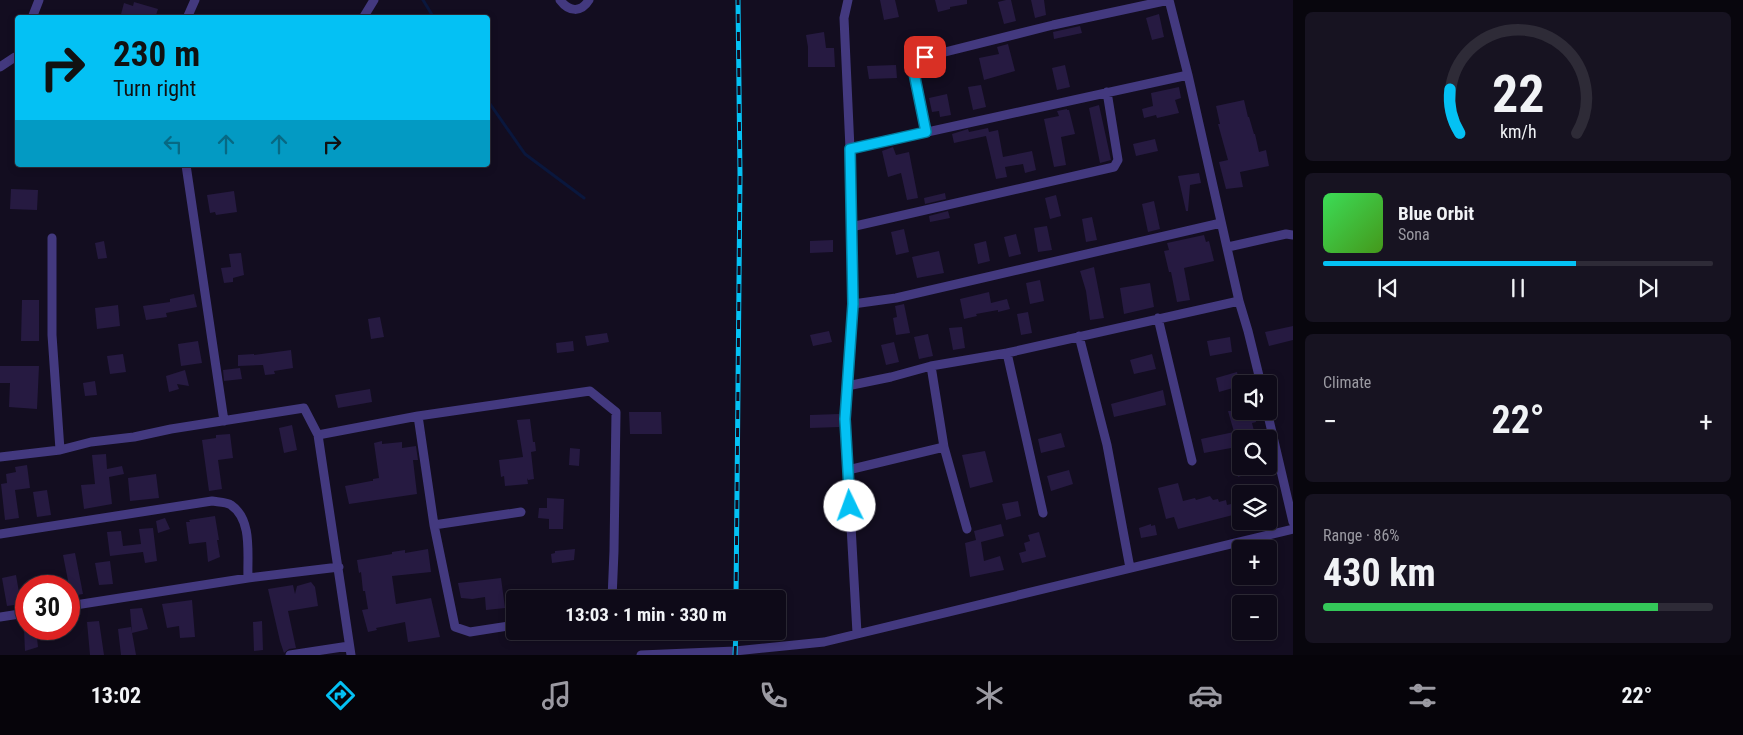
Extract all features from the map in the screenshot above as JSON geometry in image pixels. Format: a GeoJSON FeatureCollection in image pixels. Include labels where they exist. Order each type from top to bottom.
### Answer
{"type":"FeatureCollection","features":[{"type":"Feature","properties":{"kind":"street"},"geometry":{"type":"LineString","coordinates":[[33,15],[39,0]]}},
{"type":"Feature","properties":{"kind":"street"},"geometry":{"type":"LineString","coordinates":[[188,15],[195,0]]}},
{"type":"Feature","properties":{"kind":"street"},"geometry":{"type":"LineString","coordinates":[[365,15],[374,0]]}},
{"type":"Feature","properties":{"kind":"street"},"geometry":{"type":"LineString","coordinates":[[560,0],[570,10],[577,10],[585,6],[589,0]]}},
{"type":"Feature","properties":{"kind":"street"},"geometry":{"type":"LineString","coordinates":[[848,0],[844,18],[850,149],[853,304],[845,419],[856,633]]}},
{"type":"Feature","properties":{"kind":"street"},"geometry":{"type":"LineString","coordinates":[[926,132],[914,73],[919,63],[925,57],[1053,25],[1169,0],[1188,74],[1239,301],[1259,375]]}},
{"type":"Feature","properties":{"kind":"street"},"geometry":{"type":"LineString","coordinates":[[0,67],[15,56]]}},
{"type":"Feature","properties":{"kind":"street"},"geometry":{"type":"LineString","coordinates":[[850,149],[1188,74]]}},
{"type":"Feature","properties":{"kind":"street"},"geometry":{"type":"LineString","coordinates":[[851,227],[1114,167],[1118,160],[1107,92]]}},
{"type":"Feature","properties":{"kind":"street"},"geometry":{"type":"LineString","coordinates":[[186,167],[224,421]]}},
{"type":"Feature","properties":{"kind":"street"},"geometry":{"type":"LineString","coordinates":[[853,304],[896,298],[1221,223]]}},
{"type":"Feature","properties":{"kind":"street"},"geometry":{"type":"LineString","coordinates":[[1228,247],[1286,234],[1293,235]]}},
{"type":"Feature","properties":{"kind":"street"},"geometry":{"type":"LineString","coordinates":[[52,238],[52,335],[60,450]]}},
{"type":"Feature","properties":{"kind":"street"},"geometry":{"type":"LineString","coordinates":[[847,386],[891,378],[931,366],[1008,353],[1239,301]]}},
{"type":"Feature","properties":{"kind":"street"},"geometry":{"type":"LineString","coordinates":[[1158,318],[1192,461]]}},
{"type":"Feature","properties":{"kind":"street"},"geometry":{"type":"LineString","coordinates":[[1079,336],[1106,445],[1130,568]]}},
{"type":"Feature","properties":{"kind":"street"},"geometry":{"type":"LineString","coordinates":[[1008,353],[1043,513]]}},
{"type":"Feature","properties":{"kind":"street"},"geometry":{"type":"LineString","coordinates":[[931,366],[944,447],[967,529]]}},
{"type":"Feature","properties":{"kind":"street"},"geometry":{"type":"LineString","coordinates":[[318,435],[418,416],[590,391],[616,412],[612,590]]}},
{"type":"Feature","properties":{"kind":"street"},"geometry":{"type":"LineString","coordinates":[[0,457],[60,450],[91,442],[304,408],[318,435],[350,650],[290,655]]}},
{"type":"Feature","properties":{"kind":"street"},"geometry":{"type":"LineString","coordinates":[[418,416],[434,525],[455,628],[470,632],[506,626]]}},
{"type":"Feature","properties":{"kind":"street"},"geometry":{"type":"LineString","coordinates":[[1269,420],[1293,522]]}},
{"type":"Feature","properties":{"kind":"street"},"geometry":{"type":"LineString","coordinates":[[848,470],[944,447]]}},
{"type":"Feature","properties":{"kind":"street"},"geometry":{"type":"LineString","coordinates":[[0,534],[212,501],[230,504],[243,517],[246,531],[248,578]]}},
{"type":"Feature","properties":{"kind":"street"},"geometry":{"type":"LineString","coordinates":[[434,525],[521,512]]}},
{"type":"Feature","properties":{"kind":"street"},"geometry":{"type":"LineString","coordinates":[[641,655],[785,647],[824,642],[1293,529]]}},
{"type":"Feature","properties":{"kind":"street"},"geometry":{"type":"LineString","coordinates":[[80,604],[248,578],[338,567]]}},
{"type":"Feature","properties":{"kind":"street"},"geometry":{"type":"LineString","coordinates":[[0,617],[15,615]]}},
{"type":"Feature","properties":{"kind":"building"},"geometry":{"type":"Polygon","coordinates":[[[880,0],[895,0],[899,17],[884,20],[880,0]]]}},
{"type":"Feature","properties":{"kind":"building"},"geometry":{"type":"Polygon","coordinates":[[[935,0],[967,0],[967,4],[950,7],[950,9],[938,12],[935,0]]]}},
{"type":"Feature","properties":{"kind":"building"},"geometry":{"type":"Polygon","coordinates":[[[1011,0],[1016,21],[1004,24],[998,2],[1011,0]]]}},
{"type":"Feature","properties":{"kind":"building"},"geometry":{"type":"Polygon","coordinates":[[[1031,0],[1044,0],[1046,15],[1035,18],[1031,0]]]}},
{"type":"Feature","properties":{"kind":"building"},"geometry":{"type":"Polygon","coordinates":[[[134,2],[158,9],[156,15],[121,15],[124,3],[133,6],[134,2]]]}},
{"type":"Feature","properties":{"kind":"building"},"geometry":{"type":"Polygon","coordinates":[[[1159,14],[1164,37],[1152,40],[1146,18],[1159,14]]]}},
{"type":"Feature","properties":{"kind":"building"},"geometry":{"type":"Polygon","coordinates":[[[1080,26],[1082,33],[1054,39],[1053,32],[1080,26]]]}},
{"type":"Feature","properties":{"kind":"building"},"geometry":{"type":"Polygon","coordinates":[[[824,32],[826,48],[834,48],[835,67],[808,67],[806,35],[824,32]]]}},
{"type":"Feature","properties":{"kind":"building"},"geometry":{"type":"Polygon","coordinates":[[[1008,44],[1015,71],[984,80],[979,58],[999,54],[997,47],[1008,44]]]}},
{"type":"Feature","properties":{"kind":"building"},"geometry":{"type":"Polygon","coordinates":[[[896,65],[897,78],[869,79],[867,66],[896,65]]]}},
{"type":"Feature","properties":{"kind":"building"},"geometry":{"type":"Polygon","coordinates":[[[1065,65],[1070,87],[1057,90],[1052,68],[1065,65]]]}},
{"type":"Feature","properties":{"kind":"building"},"geometry":{"type":"Polygon","coordinates":[[[981,85],[986,107],[973,110],[968,87],[981,85]]]}},
{"type":"Feature","properties":{"kind":"building"},"geometry":{"type":"Polygon","coordinates":[[[1179,87],[1181,98],[1175,100],[1179,113],[1157,118],[1156,115],[1144,118],[1142,109],[1153,106],[1151,93],[1179,87]]]}},
{"type":"Feature","properties":{"kind":"building"},"geometry":{"type":"Polygon","coordinates":[[[947,94],[951,115],[940,117],[939,111],[932,112],[929,98],[947,94]]]}},
{"type":"Feature","properties":{"kind":"building"},"geometry":{"type":"Polygon","coordinates":[[[1244,100],[1259,152],[1266,150],[1269,166],[1240,172],[1243,187],[1226,189],[1219,162],[1228,160],[1218,124],[1220,124],[1216,106],[1244,100]]]}},
{"type":"Feature","properties":{"kind":"building"},"geometry":{"type":"Polygon","coordinates":[[[1099,105],[1111,160],[1100,163],[1089,108],[1099,105]]]}},
{"type":"Feature","properties":{"kind":"building"},"geometry":{"type":"Polygon","coordinates":[[[1069,110],[1075,134],[1061,137],[1066,165],[1054,167],[1044,119],[1059,116],[1057,111],[1069,110]]]}},
{"type":"Feature","properties":{"kind":"building"},"geometry":{"type":"Polygon","coordinates":[[[988,128],[989,132],[998,130],[1003,157],[1032,151],[1036,170],[1025,173],[1023,164],[1005,167],[1007,177],[996,179],[986,136],[954,143],[952,134],[968,129],[969,132],[988,128]]]}},
{"type":"Feature","properties":{"kind":"building"},"geometry":{"type":"Polygon","coordinates":[[[1155,139],[1158,151],[1136,156],[1133,144],[1155,139]]]}},
{"type":"Feature","properties":{"kind":"building"},"geometry":{"type":"Polygon","coordinates":[[[893,147],[896,155],[909,152],[918,198],[907,200],[901,173],[888,177],[882,151],[893,147]]]}},
{"type":"Feature","properties":{"kind":"building"},"geometry":{"type":"Polygon","coordinates":[[[1199,173],[1201,183],[1190,185],[1188,211],[1186,211],[1178,176],[1199,173]]]}},
{"type":"Feature","properties":{"kind":"building"},"geometry":{"type":"Polygon","coordinates":[[[11,189],[38,190],[37,210],[10,209],[11,189]]]}},
{"type":"Feature","properties":{"kind":"building"},"geometry":{"type":"Polygon","coordinates":[[[234,191],[237,212],[216,215],[215,212],[210,213],[207,195],[234,191]]]}},
{"type":"Feature","properties":{"kind":"building"},"geometry":{"type":"Polygon","coordinates":[[[945,193],[946,199],[925,204],[924,198],[945,193]]]}},
{"type":"Feature","properties":{"kind":"building"},"geometry":{"type":"Polygon","coordinates":[[[1056,195],[1061,216],[1050,219],[1045,198],[1056,195]]]}},
{"type":"Feature","properties":{"kind":"building"},"geometry":{"type":"Polygon","coordinates":[[[1154,201],[1160,229],[1148,232],[1142,204],[1154,201]]]}},
{"type":"Feature","properties":{"kind":"building"},"geometry":{"type":"Polygon","coordinates":[[[948,211],[950,218],[930,222],[929,216],[948,211]]]}},
{"type":"Feature","properties":{"kind":"building"},"geometry":{"type":"Polygon","coordinates":[[[1092,217],[1097,240],[1086,242],[1082,219],[1092,217]]]}},
{"type":"Feature","properties":{"kind":"building"},"geometry":{"type":"Polygon","coordinates":[[[1047,226],[1052,250],[1038,252],[1034,228],[1047,226]]]}},
{"type":"Feature","properties":{"kind":"building"},"geometry":{"type":"Polygon","coordinates":[[[904,229],[909,252],[896,255],[891,232],[904,229]]]}},
{"type":"Feature","properties":{"kind":"building"},"geometry":{"type":"Polygon","coordinates":[[[1016,234],[1021,254],[1009,257],[1004,237],[1016,234]]]}},
{"type":"Feature","properties":{"kind":"building"},"geometry":{"type":"Polygon","coordinates":[[[1204,235],[1206,242],[1209,241],[1214,261],[1184,268],[1190,300],[1177,302],[1171,272],[1169,272],[1164,251],[1169,250],[1167,243],[1204,235]]]}},
{"type":"Feature","properties":{"kind":"building"},"geometry":{"type":"Polygon","coordinates":[[[833,240],[833,252],[810,253],[810,241],[833,240]]]}},
{"type":"Feature","properties":{"kind":"building"},"geometry":{"type":"Polygon","coordinates":[[[104,241],[107,258],[98,259],[95,243],[104,241]]]}},
{"type":"Feature","properties":{"kind":"building"},"geometry":{"type":"Polygon","coordinates":[[[986,241],[990,261],[978,264],[974,244],[986,241]]]}},
{"type":"Feature","properties":{"kind":"building"},"geometry":{"type":"Polygon","coordinates":[[[939,251],[944,273],[917,278],[912,257],[939,251]]]}},
{"type":"Feature","properties":{"kind":"building"},"geometry":{"type":"Polygon","coordinates":[[[241,253],[244,275],[233,278],[233,282],[224,283],[221,268],[231,267],[229,254],[241,253]]]}},
{"type":"Feature","properties":{"kind":"building"},"geometry":{"type":"Polygon","coordinates":[[[1094,267],[1104,318],[1090,320],[1086,291],[1080,271],[1094,267]]]}},
{"type":"Feature","properties":{"kind":"building"},"geometry":{"type":"Polygon","coordinates":[[[1040,280],[1044,301],[1030,304],[1026,283],[1040,280]]]}},
{"type":"Feature","properties":{"kind":"building"},"geometry":{"type":"Polygon","coordinates":[[[1150,283],[1154,307],[1124,314],[1120,288],[1150,283]]]}},
{"type":"Feature","properties":{"kind":"building"},"geometry":{"type":"Polygon","coordinates":[[[989,292],[991,303],[1007,299],[1010,309],[976,314],[977,316],[964,319],[960,299],[989,292]]]}},
{"type":"Feature","properties":{"kind":"building"},"geometry":{"type":"Polygon","coordinates":[[[194,294],[197,307],[166,313],[167,317],[146,320],[143,306],[170,302],[170,299],[194,294]]]}},
{"type":"Feature","properties":{"kind":"building"},"geometry":{"type":"Polygon","coordinates":[[[22,300],[39,300],[39,341],[21,341],[22,300]]]}},
{"type":"Feature","properties":{"kind":"building"},"geometry":{"type":"Polygon","coordinates":[[[904,304],[910,333],[896,335],[893,318],[897,317],[895,306],[904,304]]]}},
{"type":"Feature","properties":{"kind":"building"},"geometry":{"type":"Polygon","coordinates":[[[118,305],[120,326],[97,329],[95,308],[118,305]]]}},
{"type":"Feature","properties":{"kind":"building"},"geometry":{"type":"Polygon","coordinates":[[[1028,312],[1032,333],[1021,335],[1017,314],[1028,312]]]}},
{"type":"Feature","properties":{"kind":"building"},"geometry":{"type":"Polygon","coordinates":[[[380,317],[384,337],[371,339],[368,319],[380,317]]]}},
{"type":"Feature","properties":{"kind":"building"},"geometry":{"type":"Polygon","coordinates":[[[1293,326],[1293,340],[1269,346],[1265,332],[1293,326]]]}},
{"type":"Feature","properties":{"kind":"building"},"geometry":{"type":"Polygon","coordinates":[[[962,327],[965,348],[953,350],[949,328],[962,327]]]}},
{"type":"Feature","properties":{"kind":"building"},"geometry":{"type":"Polygon","coordinates":[[[829,331],[832,342],[813,346],[810,335],[829,331]]]}},
{"type":"Feature","properties":{"kind":"building"},"geometry":{"type":"Polygon","coordinates":[[[607,333],[609,342],[587,346],[585,336],[607,333]]]}},
{"type":"Feature","properties":{"kind":"building"},"geometry":{"type":"Polygon","coordinates":[[[928,334],[933,356],[919,359],[914,337],[928,334]]]}},
{"type":"Feature","properties":{"kind":"building"},"geometry":{"type":"Polygon","coordinates":[[[1230,337],[1232,352],[1210,356],[1207,341],[1230,337]]]}},
{"type":"Feature","properties":{"kind":"building"},"geometry":{"type":"Polygon","coordinates":[[[198,341],[202,363],[181,366],[178,344],[198,341]]]}},
{"type":"Feature","properties":{"kind":"building"},"geometry":{"type":"Polygon","coordinates":[[[573,341],[574,351],[557,353],[556,343],[573,341]]]}},
{"type":"Feature","properties":{"kind":"building"},"geometry":{"type":"Polygon","coordinates":[[[894,342],[899,362],[886,365],[881,345],[894,342]]]}},
{"type":"Feature","properties":{"kind":"building"},"geometry":{"type":"Polygon","coordinates":[[[291,350],[293,368],[274,371],[275,374],[265,375],[263,365],[238,366],[238,355],[254,355],[291,350]]]}},
{"type":"Feature","properties":{"kind":"building"},"geometry":{"type":"Polygon","coordinates":[[[123,354],[126,372],[110,374],[107,356],[123,354]]]}},
{"type":"Feature","properties":{"kind":"building"},"geometry":{"type":"Polygon","coordinates":[[[1152,354],[1156,369],[1134,374],[1130,360],[1152,354]]]}},
{"type":"Feature","properties":{"kind":"building"},"geometry":{"type":"Polygon","coordinates":[[[0,366],[39,366],[37,409],[9,407],[10,383],[0,383],[0,366]]]}},
{"type":"Feature","properties":{"kind":"building"},"geometry":{"type":"Polygon","coordinates":[[[240,368],[242,379],[224,381],[223,370],[240,368]]]}},
{"type":"Feature","properties":{"kind":"building"},"geometry":{"type":"Polygon","coordinates":[[[185,370],[189,386],[177,384],[179,389],[169,392],[166,376],[185,370]]]}},
{"type":"Feature","properties":{"kind":"building"},"geometry":{"type":"Polygon","coordinates":[[[1237,372],[1238,375],[1232,375],[1232,388],[1219,392],[1216,378],[1237,372]]]}},
{"type":"Feature","properties":{"kind":"building"},"geometry":{"type":"Polygon","coordinates":[[[95,381],[97,395],[85,396],[83,383],[95,381]]]}},
{"type":"Feature","properties":{"kind":"building"},"geometry":{"type":"Polygon","coordinates":[[[370,389],[372,402],[338,408],[335,395],[370,389]]]}},
{"type":"Feature","properties":{"kind":"building"},"geometry":{"type":"Polygon","coordinates":[[[1163,390],[1166,405],[1114,417],[1111,404],[1163,390]]]}},
{"type":"Feature","properties":{"kind":"building"},"geometry":{"type":"Polygon","coordinates":[[[1228,411],[1232,411],[1232,420],[1256,420],[1256,422],[1252,423],[1254,430],[1233,430],[1228,411]]]}},
{"type":"Feature","properties":{"kind":"building"},"geometry":{"type":"Polygon","coordinates":[[[629,412],[661,412],[662,434],[630,434],[629,412]]]}},
{"type":"Feature","properties":{"kind":"building"},"geometry":{"type":"Polygon","coordinates":[[[839,414],[839,427],[810,428],[810,415],[839,414]]]}},
{"type":"Feature","properties":{"kind":"building"},"geometry":{"type":"Polygon","coordinates":[[[530,419],[536,451],[531,452],[534,479],[528,480],[527,478],[528,484],[505,486],[504,476],[501,477],[499,460],[523,457],[517,420],[530,419]]]}},
{"type":"Feature","properties":{"kind":"building"},"geometry":{"type":"Polygon","coordinates":[[[292,425],[297,450],[284,453],[279,428],[292,425]]]}},
{"type":"Feature","properties":{"kind":"building"},"geometry":{"type":"Polygon","coordinates":[[[1232,432],[1232,452],[1231,448],[1204,453],[1201,439],[1232,432]]]}},
{"type":"Feature","properties":{"kind":"building"},"geometry":{"type":"Polygon","coordinates":[[[1061,433],[1065,447],[1041,453],[1038,439],[1061,433]]]}},
{"type":"Feature","properties":{"kind":"building"},"geometry":{"type":"Polygon","coordinates":[[[230,434],[233,458],[218,460],[222,489],[209,491],[202,440],[216,438],[216,435],[230,434]]]}},
{"type":"Feature","properties":{"kind":"building"},"geometry":{"type":"Polygon","coordinates":[[[382,441],[382,444],[402,442],[402,448],[416,446],[418,460],[413,460],[417,494],[349,504],[345,486],[373,481],[373,479],[379,478],[374,443],[382,441]]]}},
{"type":"Feature","properties":{"kind":"building"},"geometry":{"type":"Polygon","coordinates":[[[570,448],[580,449],[579,466],[569,465],[570,448]]]}},
{"type":"Feature","properties":{"kind":"building"},"geometry":{"type":"Polygon","coordinates":[[[985,451],[993,482],[970,488],[962,455],[985,451]]]}},
{"type":"Feature","properties":{"kind":"building"},"geometry":{"type":"Polygon","coordinates":[[[106,454],[107,469],[122,466],[124,474],[109,477],[112,504],[84,509],[81,485],[95,484],[92,455],[106,454]]]}},
{"type":"Feature","properties":{"kind":"building"},"geometry":{"type":"Polygon","coordinates":[[[27,465],[30,488],[15,490],[19,518],[5,520],[1,484],[7,483],[6,474],[16,472],[15,467],[27,465]]]}},
{"type":"Feature","properties":{"kind":"building"},"geometry":{"type":"Polygon","coordinates":[[[1069,470],[1073,484],[1051,491],[1047,476],[1069,470]]]}},
{"type":"Feature","properties":{"kind":"building"},"geometry":{"type":"Polygon","coordinates":[[[156,474],[159,498],[130,501],[128,478],[156,474]]]}},
{"type":"Feature","properties":{"kind":"building"},"geometry":{"type":"Polygon","coordinates":[[[1178,483],[1183,501],[1210,496],[1213,500],[1218,499],[1219,502],[1226,500],[1227,505],[1231,504],[1232,515],[1178,529],[1174,517],[1166,519],[1158,488],[1178,483]]]}},
{"type":"Feature","properties":{"kind":"building"},"geometry":{"type":"Polygon","coordinates":[[[47,490],[51,515],[37,517],[33,492],[47,490]]]}},
{"type":"Feature","properties":{"kind":"building"},"geometry":{"type":"Polygon","coordinates":[[[547,498],[564,499],[563,529],[549,529],[549,519],[538,518],[539,508],[547,508],[547,498]]]}},
{"type":"Feature","properties":{"kind":"building"},"geometry":{"type":"Polygon","coordinates":[[[1018,501],[1021,516],[1006,520],[1002,504],[1018,501]]]}},
{"type":"Feature","properties":{"kind":"building"},"geometry":{"type":"Polygon","coordinates":[[[215,516],[220,557],[208,562],[206,542],[189,544],[186,522],[215,516]]]}},
{"type":"Feature","properties":{"kind":"building"},"geometry":{"type":"Polygon","coordinates":[[[165,518],[170,529],[158,533],[156,521],[165,518]]]}},
{"type":"Feature","properties":{"kind":"building"},"geometry":{"type":"Polygon","coordinates":[[[1001,524],[1004,536],[981,542],[984,561],[1000,556],[1004,570],[970,577],[965,543],[976,540],[974,531],[1001,524]]]}},
{"type":"Feature","properties":{"kind":"building"},"geometry":{"type":"Polygon","coordinates":[[[1151,524],[1151,526],[1155,525],[1157,535],[1141,538],[1139,528],[1151,524]]]}},
{"type":"Feature","properties":{"kind":"building"},"geometry":{"type":"Polygon","coordinates":[[[153,528],[157,561],[145,563],[143,552],[110,556],[107,532],[121,531],[123,546],[141,544],[139,529],[153,528]]]}},
{"type":"Feature","properties":{"kind":"building"},"geometry":{"type":"Polygon","coordinates":[[[1039,532],[1046,557],[1022,563],[1019,553],[1026,551],[1024,543],[1030,541],[1028,535],[1039,532]]]}},
{"type":"Feature","properties":{"kind":"building"},"geometry":{"type":"Polygon","coordinates":[[[428,549],[431,572],[392,576],[396,604],[431,598],[440,637],[408,642],[405,622],[376,628],[377,630],[368,632],[362,610],[368,609],[357,560],[392,554],[392,552],[405,550],[405,553],[428,549]]]}},
{"type":"Feature","properties":{"kind":"building"},"geometry":{"type":"Polygon","coordinates":[[[575,549],[574,560],[552,563],[551,554],[555,553],[555,551],[575,549]]]}},
{"type":"Feature","properties":{"kind":"building"},"geometry":{"type":"Polygon","coordinates":[[[75,553],[79,575],[67,575],[63,555],[75,553]]]}},
{"type":"Feature","properties":{"kind":"building"},"geometry":{"type":"Polygon","coordinates":[[[110,561],[113,584],[99,585],[95,563],[110,561]]]}},
{"type":"Feature","properties":{"kind":"building"},"geometry":{"type":"Polygon","coordinates":[[[15,575],[15,605],[7,606],[2,578],[15,575]]]}},
{"type":"Feature","properties":{"kind":"building"},"geometry":{"type":"Polygon","coordinates":[[[501,578],[505,608],[486,610],[485,597],[461,598],[458,583],[501,578]]]}},
{"type":"Feature","properties":{"kind":"building"},"geometry":{"type":"Polygon","coordinates":[[[80,579],[83,594],[80,594],[80,579]]]}},
{"type":"Feature","properties":{"kind":"building"},"geometry":{"type":"Polygon","coordinates":[[[311,582],[315,587],[318,606],[288,611],[296,648],[289,649],[284,653],[268,589],[293,585],[295,594],[297,586],[311,582]]]}},
{"type":"Feature","properties":{"kind":"building"},"geometry":{"type":"Polygon","coordinates":[[[192,600],[195,637],[180,638],[179,626],[167,628],[162,604],[192,600]]]}},
{"type":"Feature","properties":{"kind":"building"},"geometry":{"type":"Polygon","coordinates":[[[142,608],[148,629],[132,633],[130,609],[142,608]]]}},
{"type":"Feature","properties":{"kind":"building"},"geometry":{"type":"Polygon","coordinates":[[[99,621],[104,655],[90,655],[87,622],[99,621]]]}},
{"type":"Feature","properties":{"kind":"building"},"geometry":{"type":"Polygon","coordinates":[[[262,621],[263,650],[254,651],[253,622],[262,621]]]}},
{"type":"Feature","properties":{"kind":"building"},"geometry":{"type":"Polygon","coordinates":[[[131,627],[136,655],[121,655],[118,629],[131,627]]]}},
{"type":"Feature","properties":{"kind":"building"},"geometry":{"type":"Polygon","coordinates":[[[24,640],[37,640],[38,647],[25,651],[24,640]]]}},
{"type":"Feature","properties":{"kind":"waterway"},"geometry":{"type":"LineString","coordinates":[[423,0],[432,15]]}},
{"type":"Feature","properties":{"kind":"waterway"},"geometry":{"type":"LineString","coordinates":[[490,104],[525,154],[584,198]]}},
{"type":"Feature","properties":{"kind":"railway"},"geometry":{"type":"LineString","coordinates":[[736,590],[740,175],[738,0]]}},
{"type":"Feature","properties":{"kind":"railway"},"geometry":{"type":"LineString","coordinates":[[735,655],[736,640]]}},
{"type":"Feature","properties":{"kind":"route"},"geometry":{"type":"LineString","coordinates":[[850,506],[845,419],[853,304],[850,149],[926,132],[914,73],[919,63],[925,57]]}}]}
